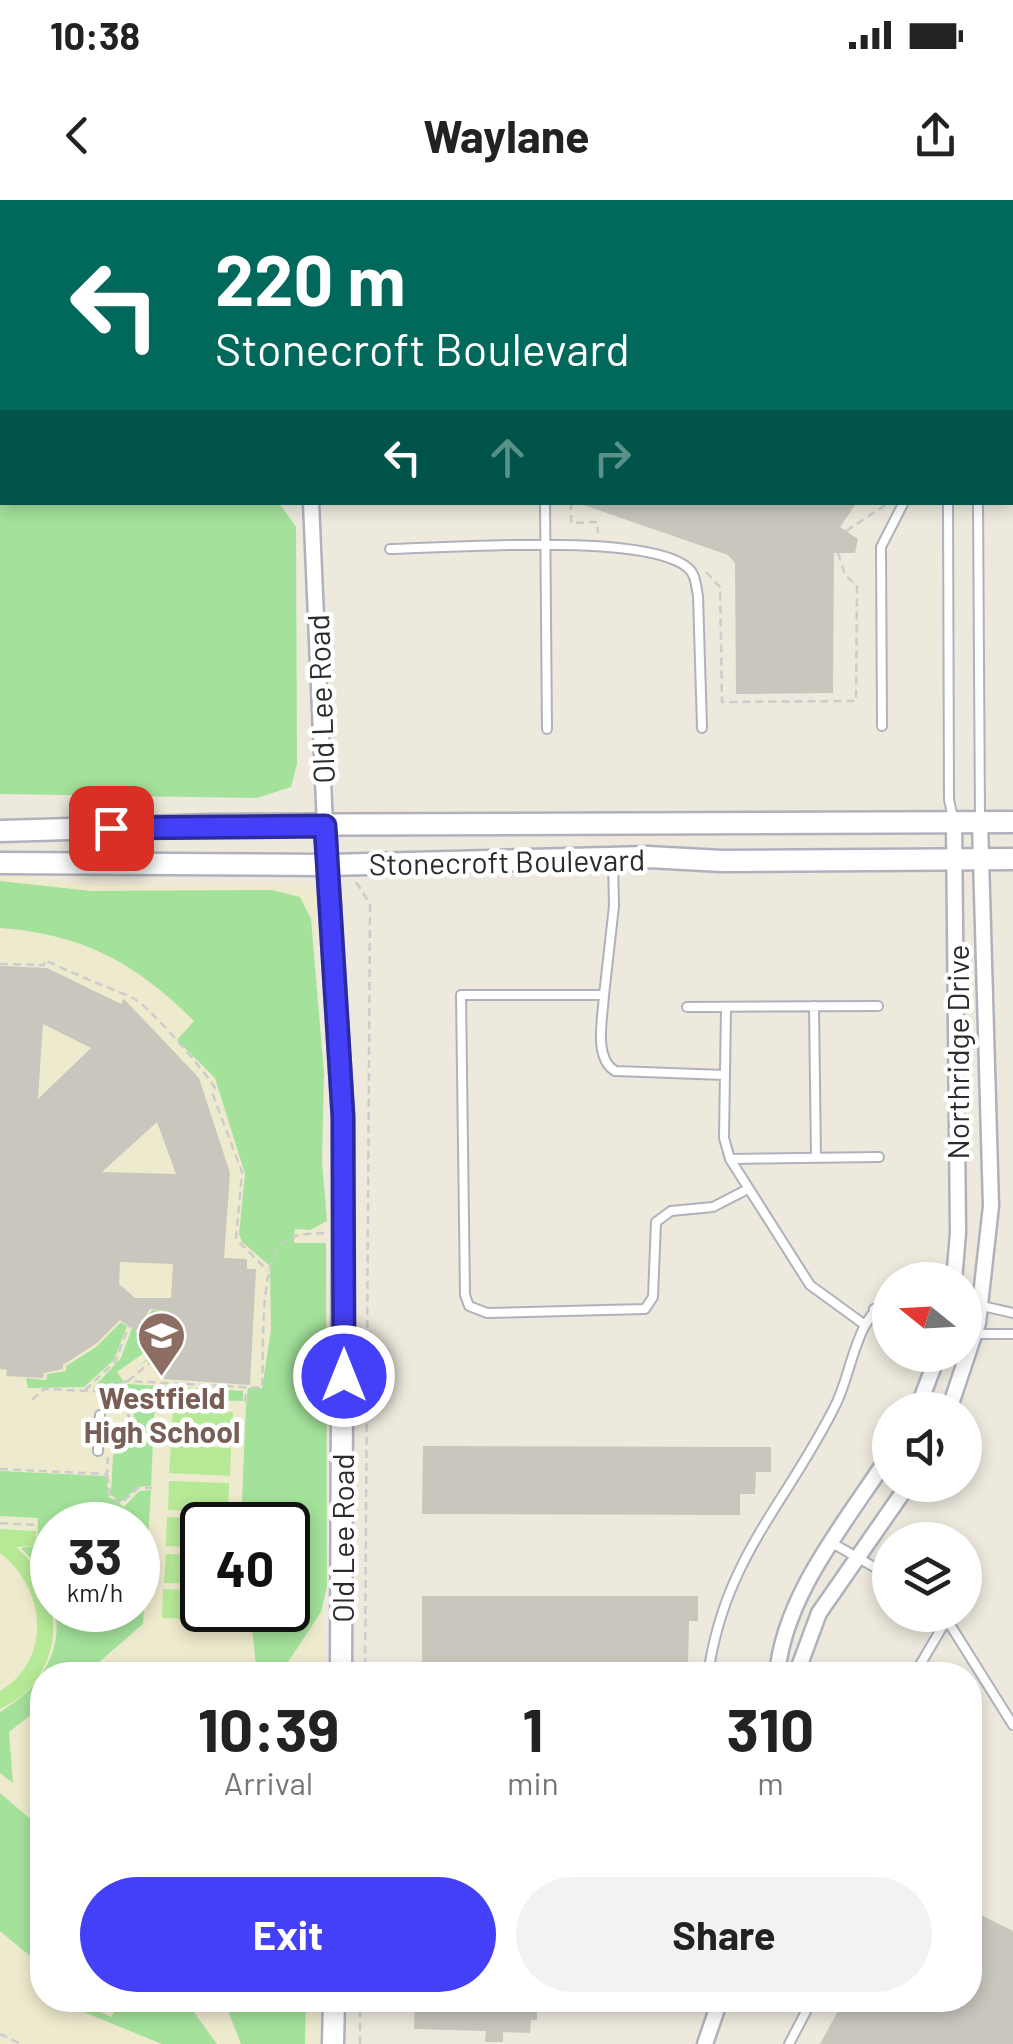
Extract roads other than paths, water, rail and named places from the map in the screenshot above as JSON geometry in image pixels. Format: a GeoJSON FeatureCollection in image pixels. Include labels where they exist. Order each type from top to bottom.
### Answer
{"type":"FeatureCollection","features":[{"type":"Feature","properties":{"kind":"main road","name":"Stonecroft Boulevard"},"geometry":{"type":"LineString","coordinates":[[0,831],[1013,822]]}},
{"type":"Feature","properties":{"kind":"main road","name":"Old Lee Road"},"geometry":{"type":"LineString","coordinates":[[325,826],[342,1070],[341,1662]]}},
{"type":"Feature","properties":{"kind":"main road","name":"Stonecroft Boulevard"},"geometry":{"type":"LineString","coordinates":[[0,863],[206,860],[328,865],[1013,859]]}},
{"type":"Feature","properties":{"kind":"main road"},"geometry":{"type":"LineString","coordinates":[[333,2044],[334,2012]]}},
{"type":"Feature","properties":{"kind":"street","name":"Old Lee Road"},"geometry":{"type":"LineString","coordinates":[[311,505],[325,826]]}},
{"type":"Feature","properties":{"kind":"street","name":"Northridge Drive"},"geometry":{"type":"LineString","coordinates":[[980,823],[991,1206],[982,1305]]}},
{"type":"Feature","properties":{"kind":"street","name":"Northridge Drive"},"geometry":{"type":"LineString","coordinates":[[954,824],[956,1262]]}},
{"type":"Feature","properties":{"kind":"street"},"geometry":{"type":"LineString","coordinates":[[778,1662],[793,1613],[872,1482]]}},
{"type":"Feature","properties":{"kind":"street"},"geometry":{"type":"LineString","coordinates":[[801,1662],[819,1612],[895,1502]]}},
{"type":"Feature","properties":{"kind":"street"},"geometry":{"type":"LineString","coordinates":[[705,2044],[716,2012]]}},
{"type":"Feature","properties":{"kind":"lane"},"geometry":{"type":"LineString","coordinates":[[545,505],[547,729]]}},
{"type":"Feature","properties":{"kind":"lane"},"geometry":{"type":"LineString","coordinates":[[882,726],[881,548],[902,505]]}},
{"type":"Feature","properties":{"kind":"lane"},"geometry":{"type":"LineString","coordinates":[[948,505],[949,800],[954,824]]}},
{"type":"Feature","properties":{"kind":"lane"},"geometry":{"type":"LineString","coordinates":[[978,505],[980,823]]}},
{"type":"Feature","properties":{"kind":"lane"},"geometry":{"type":"LineString","coordinates":[[390,548],[622,545],[691,570],[698,596],[702,728]]}},
{"type":"Feature","properties":{"kind":"lane"},"geometry":{"type":"LineString","coordinates":[[613,860],[614,906],[602,1054],[607,1067],[615,1072],[724,1076]]}},
{"type":"Feature","properties":{"kind":"lane"},"geometry":{"type":"LineString","coordinates":[[604,994],[461,996],[465,1295],[469,1306],[487,1313],[645,1309],[653,1297],[656,1222],[671,1211],[713,1207],[748,1190]]}},
{"type":"Feature","properties":{"kind":"lane"},"geometry":{"type":"LineString","coordinates":[[687,1006],[878,1006]]}},
{"type":"Feature","properties":{"kind":"lane"},"geometry":{"type":"LineString","coordinates":[[814,1006],[816,1158]]}},
{"type":"Feature","properties":{"kind":"lane"},"geometry":{"type":"LineString","coordinates":[[726,1007],[724,1138],[730,1159],[810,1285],[865,1325]]}},
{"type":"Feature","properties":{"kind":"lane"},"geometry":{"type":"LineString","coordinates":[[730,1159],[879,1157]]}},
{"type":"Feature","properties":{"kind":"lane"},"geometry":{"type":"LineString","coordinates":[[982,1305],[1013,1313]]}},
{"type":"Feature","properties":{"kind":"lane"},"geometry":{"type":"LineString","coordinates":[[712,1662],[735,1577],[760,1526],[834,1410],[872,1313]]}},
{"type":"Feature","properties":{"kind":"lane"},"geometry":{"type":"LineString","coordinates":[[982,1334],[1013,1334]]}},
{"type":"Feature","properties":{"kind":"lane"},"geometry":{"type":"LineString","coordinates":[[98,1451],[100,1415]]}},
{"type":"Feature","properties":{"kind":"lane"},"geometry":{"type":"LineString","coordinates":[[832,1543],[872,1566]]}},
{"type":"Feature","properties":{"kind":"lane"},"geometry":{"type":"LineString","coordinates":[[921,1662],[937,1632]]}},
{"type":"Feature","properties":{"kind":"lane"},"geometry":{"type":"LineString","coordinates":[[954,1632],[973,1662]]}},
{"type":"Feature","properties":{"kind":"lane"},"geometry":{"type":"LineString","coordinates":[[982,1676],[1013,1726]]}},
{"type":"Feature","properties":{"kind":"lane"},"geometry":{"type":"LineString","coordinates":[[789,2044],[806,2012]]}},
{"type":"Feature","properties":{"kind":"place","name":"Westfield High School"},"geometry":{"type":"Point","coordinates":[162,1378]}}]}
